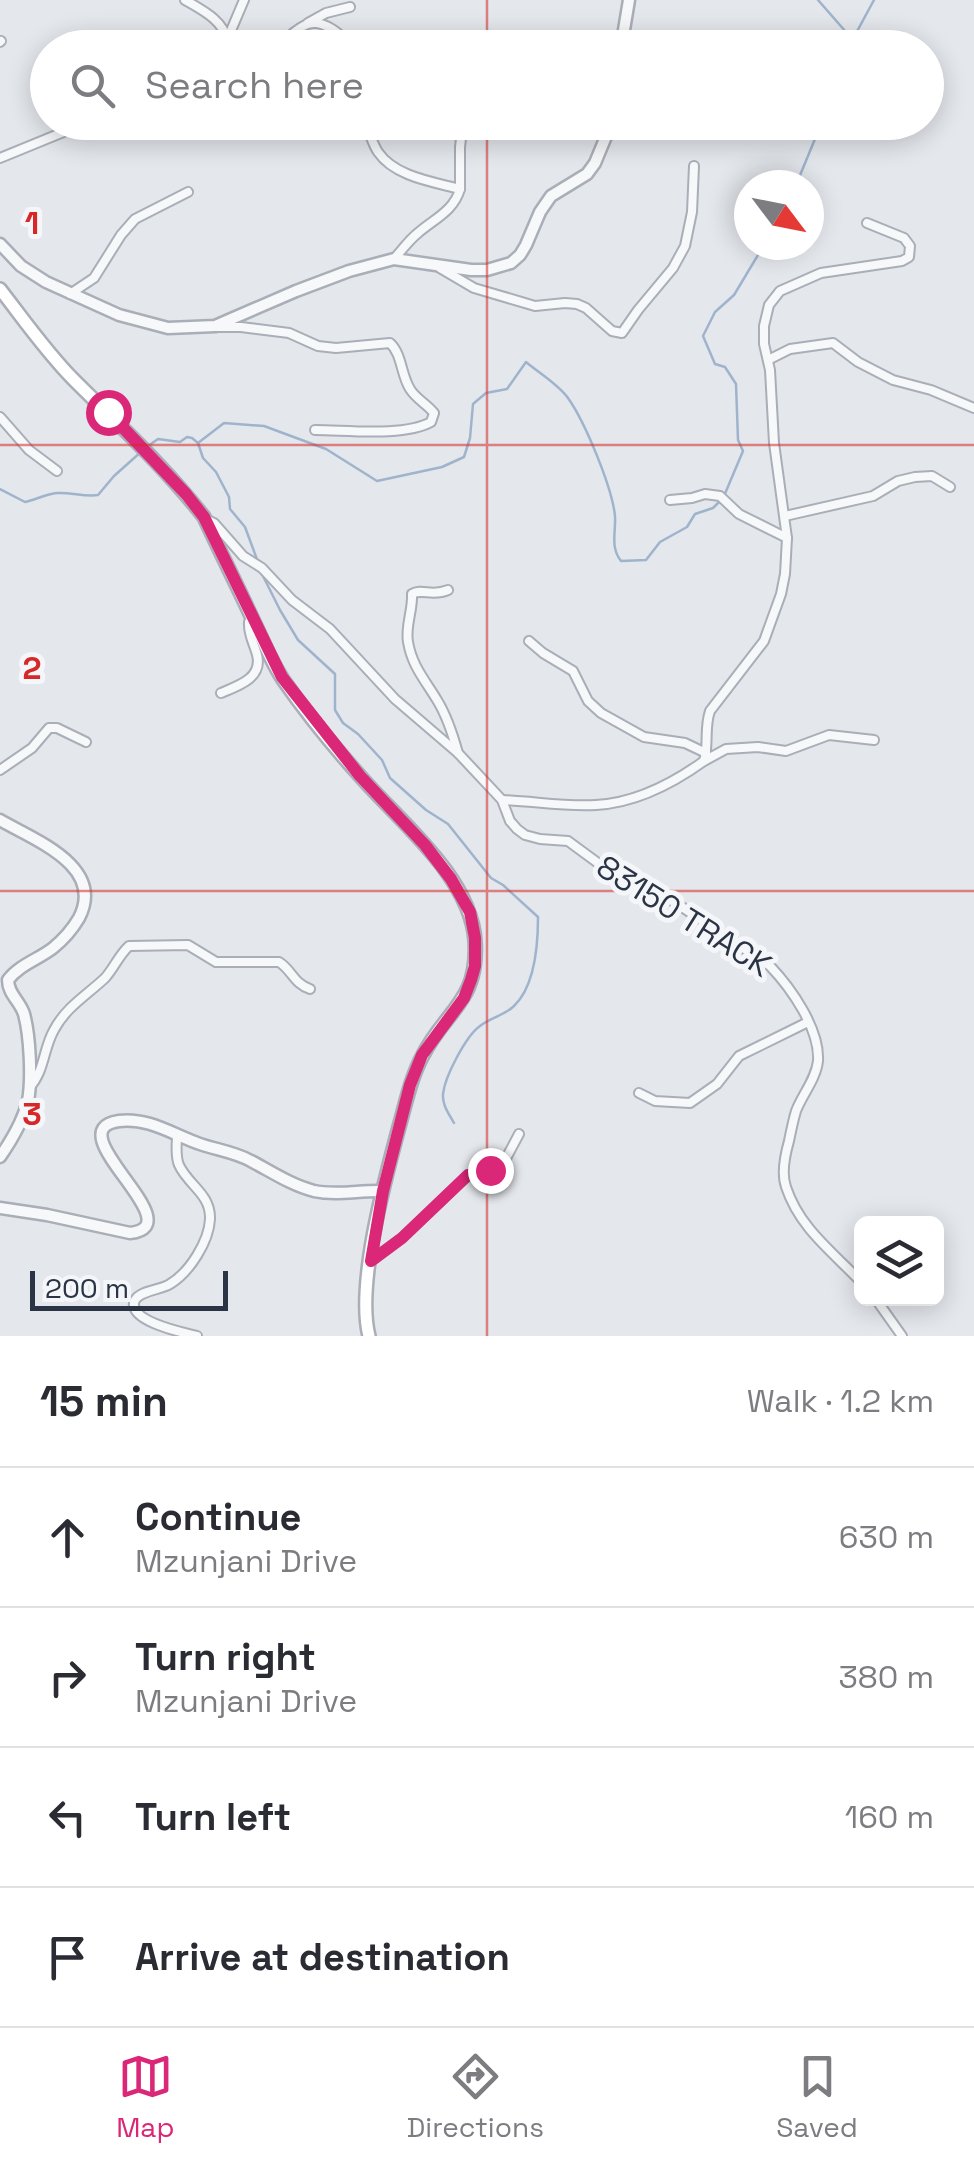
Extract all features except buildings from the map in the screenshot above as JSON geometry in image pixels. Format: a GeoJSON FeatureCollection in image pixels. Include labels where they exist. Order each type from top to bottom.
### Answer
{"type":"FeatureCollection","features":[{"type":"Feature","properties":{"kind":"main road"},"geometry":{"type":"LineString","coordinates":[[0,289],[51,355],[204,517],[282,677],[360,776],[425,845],[470,912],[475,938],[471,980],[464,998],[422,1055],[410,1085],[383,1191],[366,1301],[369,1336]]}},
{"type":"Feature","properties":{"kind":"street"},"geometry":{"type":"LineString","coordinates":[[186,0],[218,21],[223,30]]}},
{"type":"Feature","properties":{"kind":"street"},"geometry":{"type":"LineString","coordinates":[[231,30],[244,0]]}},
{"type":"Feature","properties":{"kind":"street"},"geometry":{"type":"LineString","coordinates":[[624,30],[629,0]]}},
{"type":"Feature","properties":{"kind":"street"},"geometry":{"type":"LineString","coordinates":[[300,30],[326,13],[350,7]]}},
{"type":"Feature","properties":{"kind":"street"},"geometry":{"type":"LineString","coordinates":[[308,23],[331,30]]}},
{"type":"Feature","properties":{"kind":"street"},"geometry":{"type":"LineString","coordinates":[[0,158],[44,140]]}},
{"type":"Feature","properties":{"kind":"street"},"geometry":{"type":"LineString","coordinates":[[373,140],[376,150],[393,166],[460,190]]}},
{"type":"Feature","properties":{"kind":"street"},"geometry":{"type":"LineString","coordinates":[[394,258],[458,198],[461,140]]}},
{"type":"Feature","properties":{"kind":"street"},"geometry":{"type":"LineString","coordinates":[[215,326],[296,291],[394,258],[488,270],[511,263],[526,245],[551,196],[587,174],[605,140]]}},
{"type":"Feature","properties":{"kind":"street"},"geometry":{"type":"LineString","coordinates":[[436,266],[474,288],[535,306],[577,304],[612,331],[622,333],[685,246],[692,212],[694,166]]}},
{"type":"Feature","properties":{"kind":"street"},"geometry":{"type":"LineString","coordinates":[[70,294],[94,278],[136,219],[188,192]]}},
{"type":"Feature","properties":{"kind":"street"},"geometry":{"type":"LineString","coordinates":[[705,757],[710,712],[758,651],[768,631],[784,574],[787,538],[764,344],[766,314],[780,291],[821,273],[909,257],[910,246],[904,238],[867,223]]}},
{"type":"Feature","properties":{"kind":"street"},"geometry":{"type":"LineString","coordinates":[[0,244],[21,266],[70,294],[155,326],[215,326],[288,333],[318,346],[336,348],[390,343],[412,391],[434,413],[431,422],[413,428],[315,430]]}},
{"type":"Feature","properties":{"kind":"street"},"geometry":{"type":"LineString","coordinates":[[768,360],[790,349],[833,343],[858,362],[893,380],[974,408]]}},
{"type":"Feature","properties":{"kind":"street"},"geometry":{"type":"LineString","coordinates":[[0,417],[29,450],[57,471]]}},
{"type":"Feature","properties":{"kind":"street"},"geometry":{"type":"LineString","coordinates":[[785,516],[873,496],[898,481],[915,477],[932,476],[950,487]]}},
{"type":"Feature","properties":{"kind":"street"},"geometry":{"type":"LineString","coordinates":[[670,500],[705,494],[723,498],[739,514],[787,538]]}},
{"type":"Feature","properties":{"kind":"street","name":"83150 TRACK"},"geometry":{"type":"LineString","coordinates":[[204,517],[292,600],[330,629],[395,700],[458,753],[502,800],[510,821],[525,835],[568,841],[649,894],[664,896],[770,966],[782,978],[804,1010],[818,1062],[792,1126],[784,1166],[785,1185],[816,1239],[854,1275]]}},
{"type":"Feature","properties":{"kind":"street"},"geometry":{"type":"LineString","coordinates":[[448,590],[437,595],[418,591],[412,594],[407,636],[414,663],[446,716],[458,753]]}},
{"type":"Feature","properties":{"kind":"street"},"geometry":{"type":"LineString","coordinates":[[221,693],[246,682],[258,667],[248,631],[253,619]]}},
{"type":"Feature","properties":{"kind":"street"},"geometry":{"type":"LineString","coordinates":[[529,641],[573,671],[588,702],[601,713],[644,737],[685,743],[705,757]]}},
{"type":"Feature","properties":{"kind":"street"},"geometry":{"type":"LineString","coordinates":[[0,770],[32,748],[49,728],[86,742]]}},
{"type":"Feature","properties":{"kind":"street"},"geometry":{"type":"LineString","coordinates":[[502,800],[582,805],[617,802],[678,780],[705,757],[726,749],[758,747],[781,752],[829,735],[874,740]]}},
{"type":"Feature","properties":{"kind":"street"},"geometry":{"type":"LineString","coordinates":[[0,820],[62,857],[82,879],[86,892],[83,909],[66,936],[8,980],[9,990],[23,1008],[26,1020],[29,1088],[20,1122],[0,1158]]}},
{"type":"Feature","properties":{"kind":"street"},"geometry":{"type":"LineString","coordinates":[[29,1088],[41,1070],[50,1038],[60,1021],[80,997],[106,977],[123,951],[132,945],[191,946],[220,962],[279,962],[298,983],[310,989]]}},
{"type":"Feature","properties":{"kind":"street"},"geometry":{"type":"LineString","coordinates":[[638,1093],[655,1100],[690,1103],[718,1084],[739,1056],[808,1022]]}},
{"type":"Feature","properties":{"kind":"street"},"geometry":{"type":"LineString","coordinates":[[0,1208],[140,1231],[147,1223],[147,1211],[110,1158],[103,1141],[102,1133],[111,1123],[122,1120],[144,1122],[235,1154],[314,1191],[383,1191]]}},
{"type":"Feature","properties":{"kind":"street"},"geometry":{"type":"LineString","coordinates":[[177,1134],[178,1163],[208,1205],[207,1233],[187,1269],[170,1284],[139,1296],[134,1306],[146,1320],[197,1336]]}},
{"type":"Feature","properties":{"kind":"street"},"geometry":{"type":"LineString","coordinates":[[371,1261],[402,1238],[468,1175],[502,1164],[519,1134]]}},
{"type":"Feature","properties":{"kind":"street"},"geometry":{"type":"LineString","coordinates":[[881,1306],[902,1336]]}},
{"type":"Feature","properties":{"kind":"waterway"},"geometry":{"type":"LineString","coordinates":[[818,0],[844,30]]}},
{"type":"Feature","properties":{"kind":"waterway"},"geometry":{"type":"LineString","coordinates":[[858,30],[874,0]]}},
{"type":"Feature","properties":{"kind":"waterway"},"geometry":{"type":"LineString","coordinates":[[802,170],[815,140]]}},
{"type":"Feature","properties":{"kind":"waterway"},"geometry":{"type":"LineString","coordinates":[[724,496],[743,451],[738,440],[736,384],[725,367],[715,364],[703,336],[715,312],[734,295],[755,260]]}},
{"type":"Feature","properties":{"kind":"waterway"},"geometry":{"type":"LineString","coordinates":[[198,443],[224,423],[264,426],[326,449],[377,481],[442,467],[464,457],[473,404],[486,393],[507,389],[526,362],[564,393],[582,422],[609,489],[615,516],[615,545],[621,561],[646,560],[660,542],[687,527],[695,514],[719,502]]}},
{"type":"Feature","properties":{"kind":"waterway"},"geometry":{"type":"LineString","coordinates":[[148,446],[158,439],[180,442],[187,437],[198,443],[203,458],[216,472],[229,497],[230,509],[245,527],[258,562]]}},
{"type":"Feature","properties":{"kind":"waterway"},"geometry":{"type":"LineString","coordinates":[[0,489],[25,502],[57,493],[98,495],[142,451]]}},
{"type":"Feature","properties":{"kind":"waterway"},"geometry":{"type":"LineString","coordinates":[[260,570],[298,640],[335,674],[335,710],[343,723],[382,760],[390,778],[448,824],[491,878],[538,917],[534,964],[521,998],[474,1031],[448,1077],[443,1098],[454,1123]]}},
{"type":"Feature","properties":{"kind":"route"},"geometry":{"type":"LineString","coordinates":[[108,412],[204,517],[282,677],[360,776],[425,845],[470,912],[475,966],[464,998],[422,1055],[410,1085],[383,1191],[371,1261],[387,1252],[468,1175],[490,1170]]}}]}
